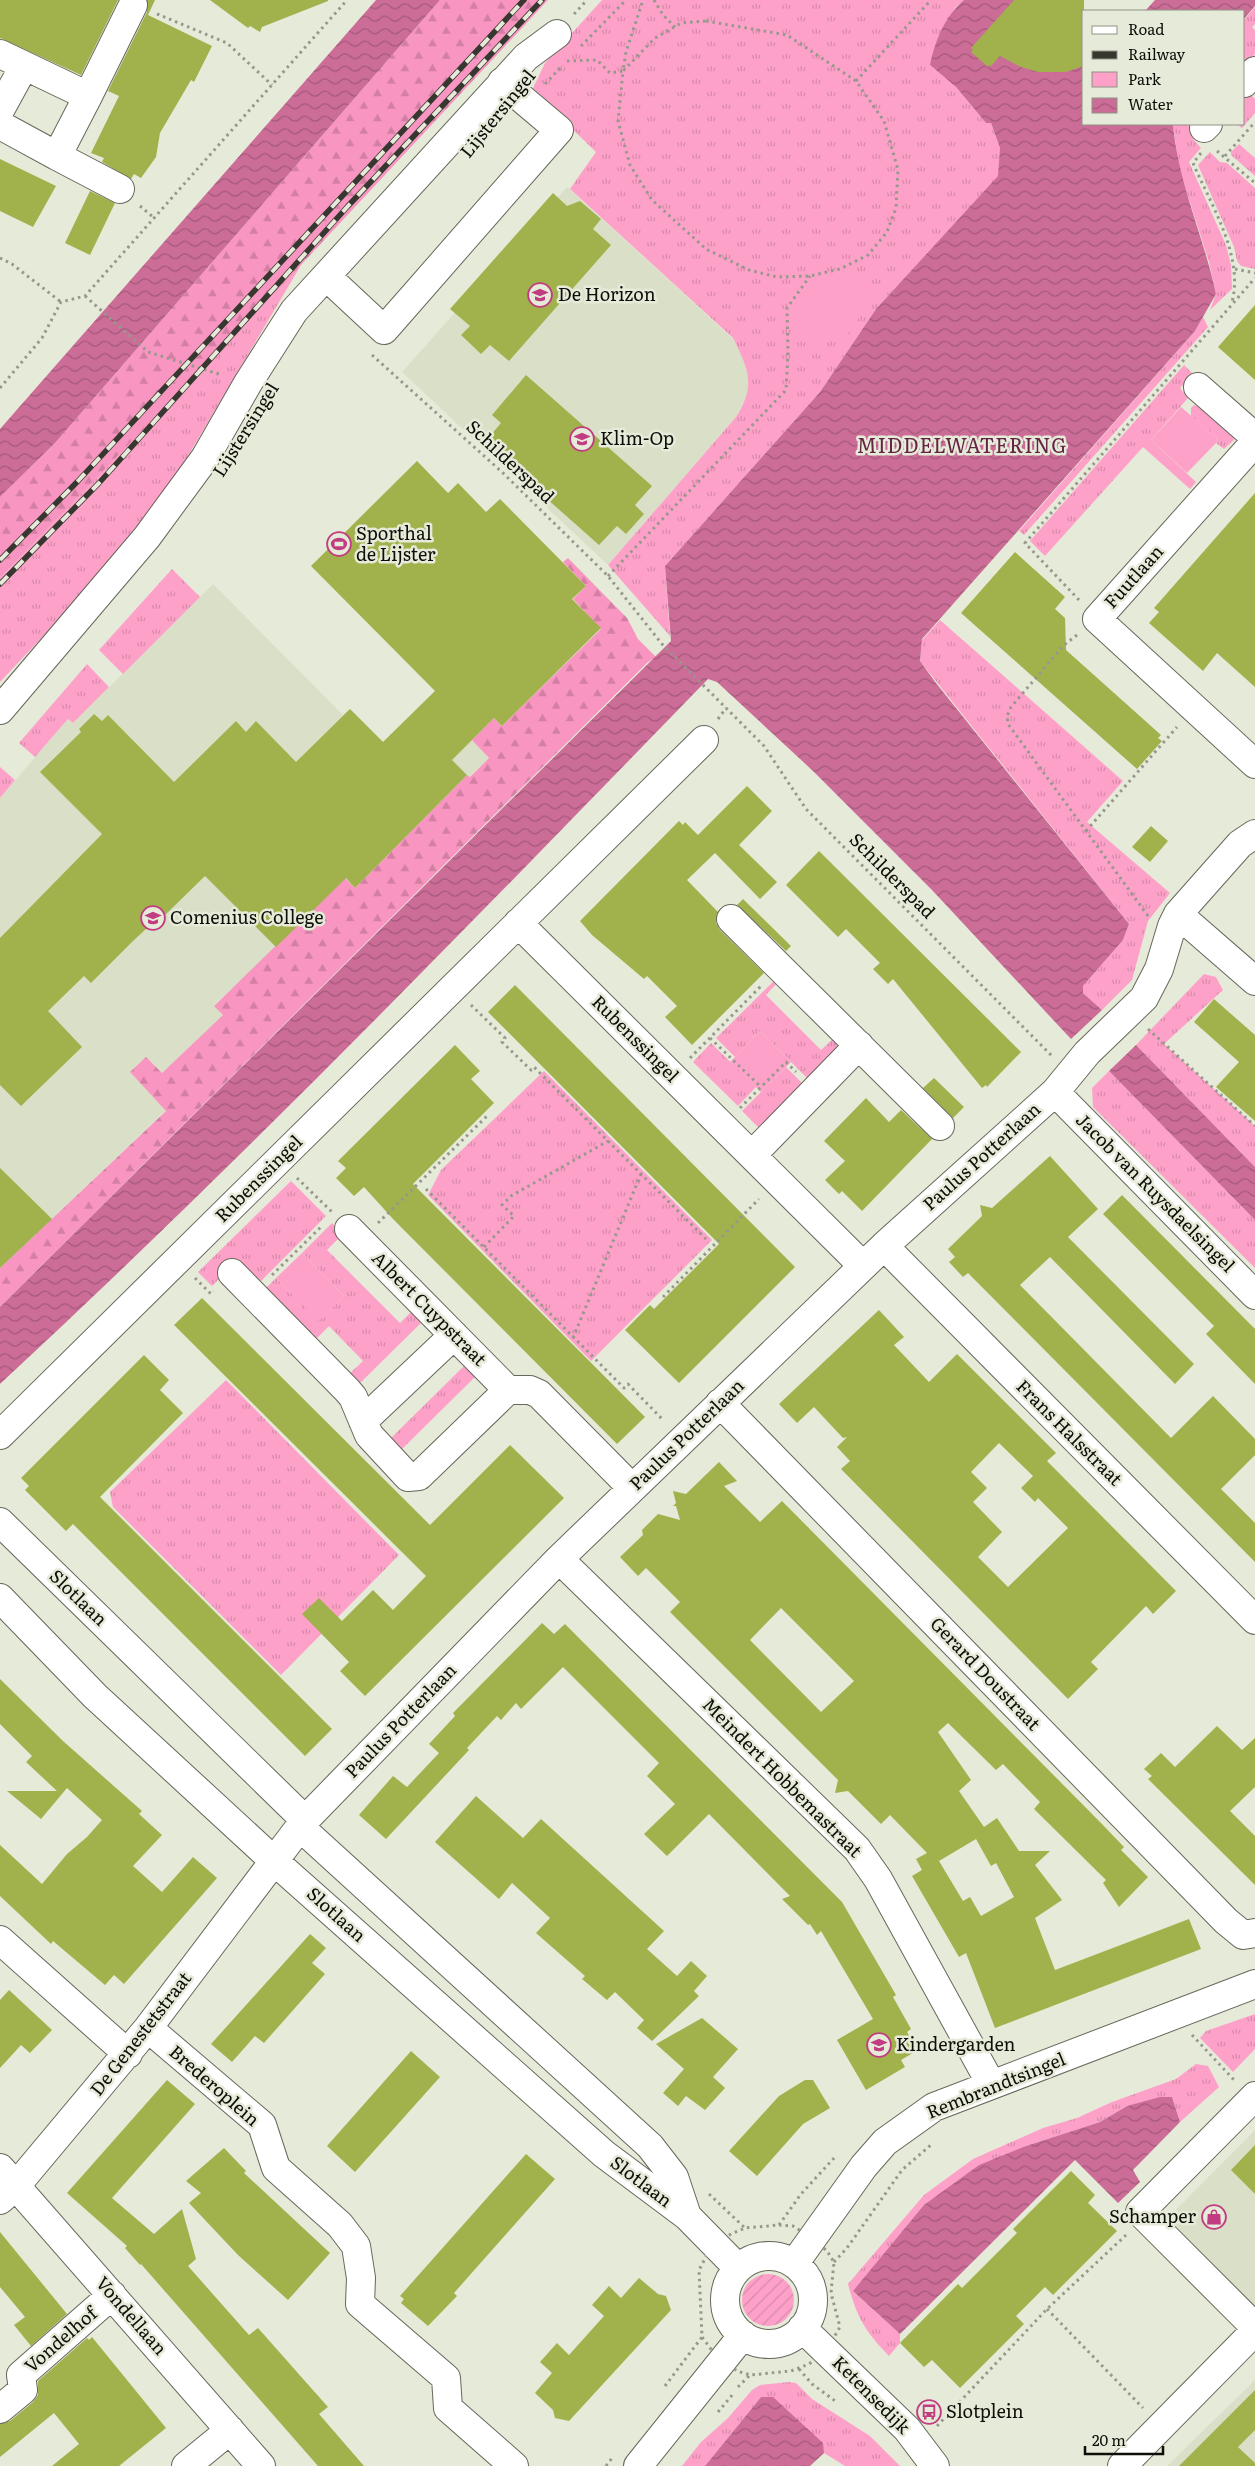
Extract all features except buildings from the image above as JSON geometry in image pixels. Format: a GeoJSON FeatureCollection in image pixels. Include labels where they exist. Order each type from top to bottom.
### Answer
{"type":"FeatureCollection","features":[{"type":"Feature","properties":{"kind":"street"},"geometry":{"type":"LineString","coordinates":[[57,156],[134,5]]}},
{"type":"Feature","properties":{"kind":"street","name":"Lijstersingel"},"geometry":{"type":"LineString","coordinates":[[0,710],[147,537],[205,458],[248,383],[294,311],[502,82],[526,57],[557,34]]}},
{"type":"Feature","properties":{"kind":"street"},"geometry":{"type":"LineString","coordinates":[[0,54],[88,96]]}},
{"type":"Feature","properties":{"kind":"street"},"geometry":{"type":"LineString","coordinates":[[0,110],[24,66]]}},
{"type":"Feature","properties":{"kind":"street"},"geometry":{"type":"LineString","coordinates":[[1245,82],[1255,71]]}},
{"type":"Feature","properties":{"kind":"street"},"geometry":{"type":"LineString","coordinates":[[326,276],[384,330],[559,130],[502,82]]}},
{"type":"Feature","properties":{"kind":"street"},"geometry":{"type":"LineString","coordinates":[[0,125],[120,190]]}},
{"type":"Feature","properties":{"kind":"street"},"geometry":{"type":"LineString","coordinates":[[1198,388],[1255,437]]}},
{"type":"Feature","properties":{"kind":"street","name":"Fuutlaan"},"geometry":{"type":"LineString","coordinates":[[1255,442],[1097,619],[1255,764]]}},
{"type":"Feature","properties":{"kind":"street","name":"Rubenssingel"},"geometry":{"type":"LineString","coordinates":[[0,1435],[704,740]]}},
{"type":"Feature","properties":{"kind":"street","name":"Paulus Potterlaan"},"geometry":{"type":"LineString","coordinates":[[274,1860],[303,1823],[559,1559],[884,1246],[1062,1083],[1087,1052],[1144,998],[1159,969],[1166,941],[1178,914],[1240,844],[1255,834]]}},
{"type":"Feature","properties":{"kind":"street"},"geometry":{"type":"LineString","coordinates":[[1178,914],[1255,980]]}},
{"type":"Feature","properties":{"kind":"street"},"geometry":{"type":"LineString","coordinates":[[731,919],[940,1126]]}},
{"type":"Feature","properties":{"kind":"street","name":"Rubenssingel"},"geometry":{"type":"LineString","coordinates":[[518,923],[863,1266]]}},
{"type":"Feature","properties":{"kind":"street"},"geometry":{"type":"LineString","coordinates":[[752,1155],[859,1045]]}},
{"type":"Feature","properties":{"kind":"street","name":"Jacob van Ruysdaelsingel"},"geometry":{"type":"LineString","coordinates":[[1062,1083],[1255,1294]]}},
{"type":"Feature","properties":{"kind":"street","name":"Albert Cuypstraat"},"geometry":{"type":"LineString","coordinates":[[348,1228],[508,1390]]}},
{"type":"Feature","properties":{"kind":"street","name":"Frans Halsstraat"},"geometry":{"type":"LineString","coordinates":[[884,1246],[1255,1620]]}},
{"type":"Feature","properties":{"kind":"street"},"geometry":{"type":"LineString","coordinates":[[232,1273],[353,1397],[372,1440],[405,1475],[416,1478],[508,1390],[530,1390],[539,1394],[632,1488]]}},
{"type":"Feature","properties":{"kind":"street"},"geometry":{"type":"LineString","coordinates":[[363,1421],[454,1335]]}},
{"type":"Feature","properties":{"kind":"street","name":"Gerard Doustraat"},"geometry":{"type":"LineString","coordinates":[[720,1403],[1226,1921],[1243,1935],[1255,1934]]}},
{"type":"Feature","properties":{"kind":"street","name":"Slotlaan"},"geometry":{"type":"LineString","coordinates":[[0,1522],[303,1823],[650,2146],[674,2177],[687,2216]]}},
{"type":"Feature","properties":{"kind":"street","name":"Meindert Hobbemastraat"},"geometry":{"type":"LineString","coordinates":[[559,1559],[857,1848],[878,1880],[991,2084]]}},
{"type":"Feature","properties":{"kind":"street","name":"Slotlaan"},"geometry":{"type":"LineString","coordinates":[[0,1598],[95,1696],[274,1860],[604,2154],[687,2216],[738,2268]]}},
{"type":"Feature","properties":{"kind":"street","name":"De Genestetstraat"},"geometry":{"type":"LineString","coordinates":[[5,2185],[128,2054],[274,1860]]}},
{"type":"Feature","properties":{"kind":"street"},"geometry":{"type":"LineString","coordinates":[[0,1940],[128,2054]]}},
{"type":"Feature","properties":{"kind":"street","name":"Rembrandtsingel"},"geometry":{"type":"LineString","coordinates":[[794,2264],[864,2166],[885,2142],[934,2107],[1255,1984]]}},
{"type":"Feature","properties":{"kind":"street","name":"Brederoplein"},"geometry":{"type":"LineString","coordinates":[[148,2028],[262,2126],[276,2168],[340,2225],[356,2246],[361,2278],[360,2304],[446,2378],[448,2408],[514,2466]]}},
{"type":"Feature","properties":{"kind":"street"},"geometry":{"type":"LineString","coordinates":[[1254,2097],[1140,2212],[1255,2327]]}},
{"type":"Feature","properties":{"kind":"street","name":"Vondellaan"},"geometry":{"type":"LineString","coordinates":[[5,2185],[112,2294],[261,2466]]}},
{"type":"Feature","properties":{"kind":"street"},"geometry":{"type":"LineString","coordinates":[[765,2256],[783,2258],[794,2264],[809,2282],[812,2294],[810,2312],[802,2328],[784,2340],[774,2343],[752,2340],[742,2335],[727,2315],[725,2303],[730,2278],[738,2268],[748,2261],[765,2256]]}},
{"type":"Feature","properties":{"kind":"street","name":"Vondelhof"},"geometry":{"type":"LineString","coordinates":[[0,2409],[22,2390],[20,2375],[112,2294]]}},
{"type":"Feature","properties":{"kind":"street","name":"Ketensedijk"},"geometry":{"type":"LineString","coordinates":[[802,2328],[900,2422],[920,2444],[935,2466]]}},
{"type":"Feature","properties":{"kind":"street"},"geometry":{"type":"LineString","coordinates":[[1122,2466],[1255,2331]]}},
{"type":"Feature","properties":{"kind":"street"},"geometry":{"type":"LineString","coordinates":[[638,2466],[742,2335]]}},
{"type":"Feature","properties":{"kind":"street"},"geometry":{"type":"LineString","coordinates":[[186,2466],[230,2430]]}},
{"type":"Feature","properties":{"kind":"path"},"geometry":{"type":"LineString","coordinates":[[0,388],[42,338],[61,302],[85,296],[346,0]]}},
{"type":"Feature","properties":{"kind":"path"},"geometry":{"type":"LineString","coordinates":[[567,61],[597,60],[610,73],[623,71],[655,38],[681,24],[706,20],[786,35],[856,82],[884,121],[898,170],[896,208],[887,232],[868,255],[840,269],[810,276],[777,277],[749,270],[706,249],[652,200],[630,164],[618,121],[623,71],[626,52],[643,0]]}},
{"type":"Feature","properties":{"kind":"path"},"geometry":{"type":"LineString","coordinates":[[654,0],[663,15],[675,27]]}},
{"type":"Feature","properties":{"kind":"path"},"geometry":{"type":"LineString","coordinates":[[856,82],[931,0]]}},
{"type":"Feature","properties":{"kind":"path"},"geometry":{"type":"LineString","coordinates":[[134,5],[227,43],[272,85]]}},
{"type":"Feature","properties":{"kind":"path"},"geometry":{"type":"LineString","coordinates":[[1225,156],[1255,122]]}},
{"type":"Feature","properties":{"kind":"path"},"geometry":{"type":"LineString","coordinates":[[1232,303],[1236,290],[1232,253],[1193,163],[1207,132],[1225,156],[1255,182]]}},
{"type":"Feature","properties":{"kind":"path"},"geometry":{"type":"LineString","coordinates":[[0,258],[12,264],[61,302]]}},
{"type":"Feature","properties":{"kind":"path"},"geometry":{"type":"LineString","coordinates":[[1235,269],[1255,273]]}},
{"type":"Feature","properties":{"kind":"path"},"geometry":{"type":"LineString","coordinates":[[608,576],[786,390],[787,308],[810,276]]}},
{"type":"Feature","properties":{"kind":"path"},"geometry":{"type":"LineString","coordinates":[[1166,941],[1008,724],[1007,716],[1011,707],[1064,645],[1097,619],[1026,543],[1255,278]]}},
{"type":"Feature","properties":{"kind":"path"},"geometry":{"type":"LineString","coordinates":[[85,296],[148,352],[248,383]]}},
{"type":"Feature","properties":{"kind":"path","name":"Schilderspad"},"geometry":{"type":"LineString","coordinates":[[370,352],[503,472],[608,576],[662,644],[764,746],[806,809],[1062,1083]]}},
{"type":"Feature","properties":{"kind":"path"},"geometry":{"type":"LineString","coordinates":[[1086,831],[1193,707]]}},
{"type":"Feature","properties":{"kind":"path"},"geometry":{"type":"LineString","coordinates":[[686,1062],[780,968]]}},
{"type":"Feature","properties":{"kind":"path"},"geometry":{"type":"LineString","coordinates":[[453,987],[505,1038],[502,1042],[531,1070],[534,1067],[706,1239]]}},
{"type":"Feature","properties":{"kind":"path"},"geometry":{"type":"LineString","coordinates":[[1123,1019],[1255,1126]]}},
{"type":"Feature","properties":{"kind":"path"},"geometry":{"type":"LineString","coordinates":[[710,1038],[761,1087]]}},
{"type":"Feature","properties":{"kind":"path"},"geometry":{"type":"LineString","coordinates":[[736,1112],[786,1062],[815,1091]]}},
{"type":"Feature","properties":{"kind":"path"},"geometry":{"type":"LineString","coordinates":[[253,1294],[348,1228],[488,1114]]}},
{"type":"Feature","properties":{"kind":"path"},"geometry":{"type":"LineString","coordinates":[[484,1247],[514,1216],[502,1205],[511,1196],[608,1141]]}},
{"type":"Feature","properties":{"kind":"path"},"geometry":{"type":"LineString","coordinates":[[279,1160],[348,1228]]}},
{"type":"Feature","properties":{"kind":"path"},"geometry":{"type":"LineString","coordinates":[[574,1338],[641,1174]]}},
{"type":"Feature","properties":{"kind":"path"},"geometry":{"type":"LineString","coordinates":[[663,1296],[778,1180]]}},
{"type":"Feature","properties":{"kind":"path"},"geometry":{"type":"LineString","coordinates":[[426,1189],[624,1388],[628,1384],[682,1440]]}},
{"type":"Feature","properties":{"kind":"path"},"geometry":{"type":"LineString","coordinates":[[1191,2035],[1254,2097]]}},
{"type":"Feature","properties":{"kind":"path","name":"Rembrandtsingel"},"geometry":{"type":"LineString","coordinates":[[834,2262],[847,2248],[902,2170],[937,2140]]}},
{"type":"Feature","properties":{"kind":"path"},"geometry":{"type":"LineString","coordinates":[[920,2444],[1047,2309],[1146,2217]]}},
{"type":"Feature","properties":{"kind":"path"},"geometry":{"type":"LineString","coordinates":[[699,2270],[702,2337]]}},
{"type":"Feature","properties":{"kind":"path"},"geometry":{"type":"LineString","coordinates":[[1047,2309],[1161,2427]]}},
{"type":"Feature","properties":{"kind":"path"},"geometry":{"type":"LineString","coordinates":[[750,2375],[799,2369]]}},
{"type":"Feature","properties":{"kind":"shaded area"},"geometry":{"type":"Polygon","coordinates":[[[567,187],[733,339],[747,365],[750,377],[748,392],[736,417],[608,565],[402,372],[567,187]]]}},
{"type":"Feature","properties":{"kind":"shaded area","name":"Comenius College"},"geometry":{"type":"Polygon","coordinates":[[[213,584],[343,715],[350,709],[383,742],[435,691],[472,740],[489,758],[469,777],[467,775],[355,888],[276,947],[214,1005],[223,1015],[162,1073],[146,1057],[130,1072],[166,1110],[0,1268],[0,798],[68,719],[73,723],[213,584]]]}},
{"type":"Feature","properties":{"kind":"shaded area"},"geometry":{"type":"Polygon","coordinates":[[[1255,2130],[1255,2346],[1150,2236],[1255,2130]]]}},
{"type":"Feature","properties":{"kind":"shaded area"},"geometry":{"type":"Polygon","coordinates":[[[1255,2380],[1255,2466],[1167,2466],[1255,2380]]]}},
{"type":"Feature","properties":{"kind":"green space"},"geometry":{"type":"Polygon","coordinates":[[[440,0],[548,0],[285,282],[0,578],[0,497],[55,443],[440,0]]]}},
{"type":"Feature","properties":{"kind":"green space"},"geometry":{"type":"Polygon","coordinates":[[[602,0],[964,0],[955,8],[930,65],[956,87],[986,123],[991,123],[1000,148],[999,176],[876,309],[820,392],[665,566],[670,636],[608,565],[736,417],[746,396],[748,378],[743,359],[733,338],[570,189],[596,152],[532,90],[545,63],[602,0]]]}},
{"type":"Feature","properties":{"kind":"green space"},"geometry":{"type":"Polygon","coordinates":[[[1255,7],[1255,24],[1252,27],[1255,30],[1255,54],[1245,65],[1245,19],[1255,7]]]}},
{"type":"Feature","properties":{"kind":"green space"},"geometry":{"type":"Polygon","coordinates":[[[1249,93],[1255,99],[1255,113],[1245,125],[1245,98],[1249,93]]]}},
{"type":"Feature","properties":{"kind":"green space"},"geometry":{"type":"Polygon","coordinates":[[[1173,125],[1192,125],[1199,132],[1193,139],[1201,148],[1189,162],[1226,245],[1231,265],[1232,289],[1210,310],[1216,294],[1209,262],[1179,168],[1173,125]]]}},
{"type":"Feature","properties":{"kind":"green space"},"geometry":{"type":"Polygon","coordinates":[[[1239,144],[1255,158],[1255,176],[1231,155],[1231,152],[1239,144]]]}},
{"type":"Feature","properties":{"kind":"green space"},"geometry":{"type":"Polygon","coordinates":[[[1210,152],[1220,162],[1227,163],[1255,188],[1255,269],[1241,266],[1237,261],[1234,247],[1198,165],[1210,152]]]}},
{"type":"Feature","properties":{"kind":"green space"},"geometry":{"type":"Polygon","coordinates":[[[304,260],[146,527],[0,682],[0,578],[304,260]]]}},
{"type":"Feature","properties":{"kind":"green space"},"geometry":{"type":"Polygon","coordinates":[[[840,269],[858,275],[866,288],[864,308],[850,332],[812,345],[796,336],[787,308],[810,276],[840,269]]]}},
{"type":"Feature","properties":{"kind":"green space"},"geometry":{"type":"Polygon","coordinates":[[[1203,317],[1208,327],[1024,535],[1019,531],[1195,331],[1203,317]]]}},
{"type":"Feature","properties":{"kind":"green space"},"geometry":{"type":"Polygon","coordinates":[[[1184,365],[1193,374],[1180,388],[1188,398],[1151,440],[1196,482],[1190,489],[1143,447],[1045,556],[1030,541],[1184,365]]]}},
{"type":"Feature","properties":{"kind":"green space"},"geometry":{"type":"Polygon","coordinates":[[[1194,405],[1198,406],[1233,436],[1234,440],[1224,449],[1216,443],[1217,438],[1191,416],[1191,408],[1194,405]]]}},
{"type":"Feature","properties":{"kind":"green space"},"geometry":{"type":"Polygon","coordinates":[[[1181,407],[1217,438],[1216,443],[1187,473],[1151,440],[1181,407]]]}},
{"type":"Feature","properties":{"kind":"green space"},"geometry":{"type":"Polygon","coordinates":[[[568,558],[627,618],[638,639],[656,657],[648,662],[0,1307],[0,1268],[166,1111],[130,1072],[146,1057],[162,1073],[223,1015],[214,1006],[345,878],[355,888],[467,775],[470,777],[489,758],[472,740],[494,718],[502,726],[601,629],[573,599],[586,586],[563,562],[568,558]]]}},
{"type":"Feature","properties":{"kind":"green space"},"geometry":{"type":"Polygon","coordinates":[[[172,569],[200,597],[123,674],[99,650],[172,569]]]}},
{"type":"Feature","properties":{"kind":"green space"},"geometry":{"type":"Polygon","coordinates":[[[940,620],[1123,781],[1087,822],[1170,893],[1148,921],[1132,980],[1102,1010],[1083,993],[1083,986],[1123,940],[1129,924],[920,661],[922,640],[940,620]]]}},
{"type":"Feature","properties":{"kind":"green space"},"geometry":{"type":"Polygon","coordinates":[[[87,664],[109,687],[73,723],[68,719],[35,757],[19,743],[87,664]]]}},
{"type":"Feature","properties":{"kind":"green space"},"geometry":{"type":"Polygon","coordinates":[[[0,767],[15,780],[0,798],[0,767]]]}},
{"type":"Feature","properties":{"kind":"green space"},"geometry":{"type":"Polygon","coordinates":[[[1204,974],[1216,977],[1223,990],[1164,1044],[1255,1126],[1255,1167],[1136,1045],[1204,974]]]}},
{"type":"Feature","properties":{"kind":"green space"},"geometry":{"type":"Polygon","coordinates":[[[777,978],[779,981],[766,995],[821,1050],[835,1037],[838,1047],[810,1081],[760,1031],[735,1057],[716,1038],[777,978]]]}},
{"type":"Feature","properties":{"kind":"green space"},"geometry":{"type":"Polygon","coordinates":[[[760,1031],[791,1062],[761,1092],[730,1062],[760,1031]]]}},
{"type":"Feature","properties":{"kind":"green space"},"geometry":{"type":"Polygon","coordinates":[[[711,1043],[756,1087],[738,1106],[693,1062],[711,1043]]]}},
{"type":"Feature","properties":{"kind":"green space"},"geometry":{"type":"Polygon","coordinates":[[[786,1067],[805,1086],[761,1130],[742,1111],[786,1067]]]}},
{"type":"Feature","properties":{"kind":"green space"},"geometry":{"type":"Polygon","coordinates":[[[544,1071],[712,1240],[591,1361],[428,1195],[441,1170],[544,1071]]]}},
{"type":"Feature","properties":{"kind":"green space"},"geometry":{"type":"Polygon","coordinates":[[[1109,1071],[1255,1220],[1255,1268],[1093,1107],[1092,1088],[1109,1071]]]}},
{"type":"Feature","properties":{"kind":"green space"},"geometry":{"type":"Polygon","coordinates":[[[291,1181],[326,1216],[259,1283],[237,1261],[212,1286],[198,1272],[291,1181]]]}},
{"type":"Feature","properties":{"kind":"green space"},"geometry":{"type":"Polygon","coordinates":[[[332,1223],[343,1234],[327,1250],[400,1323],[417,1306],[424,1320],[355,1388],[345,1378],[363,1361],[329,1326],[315,1340],[265,1289],[276,1278],[319,1320],[344,1296],[302,1253],[332,1223]]]}},
{"type":"Feature","properties":{"kind":"green space"},"geometry":{"type":"Polygon","coordinates":[[[302,1253],[344,1296],[319,1321],[276,1278],[302,1253]]]}},
{"type":"Feature","properties":{"kind":"green space"},"geometry":{"type":"Polygon","coordinates":[[[465,1365],[476,1376],[400,1451],[389,1440],[465,1365]]]}},
{"type":"Feature","properties":{"kind":"green space"},"geometry":{"type":"Polygon","coordinates":[[[226,1380],[399,1555],[281,1675],[113,1507],[110,1492],[226,1380]]]}},
{"type":"Feature","properties":{"kind":"green space"},"geometry":{"type":"Polygon","coordinates":[[[1255,2014],[1255,2049],[1233,2072],[1200,2038],[1206,2031],[1255,2014]]]}},
{"type":"Feature","properties":{"kind":"green space"},"geometry":{"type":"Polygon","coordinates":[[[1196,2064],[1208,2066],[1219,2087],[1180,2122],[1172,2097],[1127,2106],[1100,2122],[1026,2146],[853,2291],[900,2334],[900,2343],[889,2356],[863,2323],[848,2284],[924,2195],[973,2159],[1043,2128],[1077,2118],[1112,2102],[1176,2079],[1196,2064]]]}},
{"type":"Feature","properties":{"kind":"green space"},"geometry":{"type":"Polygon","coordinates":[[[768,2274],[778,2276],[786,2282],[792,2290],[794,2300],[792,2310],[786,2318],[778,2324],[768,2326],[758,2324],[750,2318],[744,2310],[742,2300],[744,2290],[750,2282],[758,2276],[768,2274]]]}},
{"type":"Feature","properties":{"kind":"green space"},"geometry":{"type":"Polygon","coordinates":[[[796,2383],[812,2399],[870,2436],[900,2466],[845,2466],[824,2453],[822,2443],[761,2397],[705,2466],[682,2466],[701,2442],[728,2418],[752,2390],[760,2385],[796,2383]]]}},
{"type":"Feature","properties":{"kind":"water"},"geometry":{"type":"Polygon","coordinates":[[[376,0],[440,0],[55,443],[0,497],[0,429],[376,0]]]}},
{"type":"Feature","properties":{"kind":"water"},"geometry":{"type":"Polygon","coordinates":[[[964,0],[1023,0],[1082,56],[1082,125],[1173,125],[1180,167],[1216,294],[1195,331],[922,639],[920,661],[1129,924],[1123,940],[1083,986],[1083,993],[1102,1010],[1071,1039],[932,890],[812,770],[717,682],[708,679],[446,948],[270,1125],[91,1299],[0,1384],[0,1307],[671,641],[665,566],[820,392],[876,309],[998,176],[1000,148],[991,123],[986,123],[956,87],[930,65],[942,29],[957,6],[964,0]]]}},
{"type":"Feature","properties":{"kind":"water"},"geometry":{"type":"Polygon","coordinates":[[[1155,0],[1255,0],[1255,6],[1245,18],[1245,10],[1146,10],[1155,0]]]}},
{"type":"Feature","properties":{"kind":"water"},"geometry":{"type":"Polygon","coordinates":[[[1136,1045],[1255,1167],[1255,1220],[1109,1071],[1136,1045]]]}},
{"type":"Feature","properties":{"kind":"water"},"geometry":{"type":"Polygon","coordinates":[[[1160,2097],[1172,2097],[1180,2122],[1133,2170],[1140,2182],[1118,2203],[1075,2160],[900,2334],[853,2291],[924,2205],[979,2165],[1026,2146],[1100,2122],[1127,2106],[1160,2097]]]}},
{"type":"Feature","properties":{"kind":"water"},"geometry":{"type":"Polygon","coordinates":[[[761,2397],[773,2397],[823,2443],[824,2453],[810,2466],[705,2466],[761,2397]]]}},
{"type":"Feature","properties":{"kind":"railway"},"geometry":{"type":"LineString","coordinates":[[0,560],[78,481],[524,0]]}},
{"type":"Feature","properties":{"kind":"railway"},"geometry":{"type":"LineString","coordinates":[[0,584],[99,483],[348,206],[542,0]]}},
{"type":"Feature","properties":{"kind":"place","name":"De Horizon"},"geometry":{"type":"Point","coordinates":[540,295]}},
{"type":"Feature","properties":{"kind":"place","name":"Klim-Op"},"geometry":{"type":"Point","coordinates":[582,439]}},
{"type":"Feature","properties":{"kind":"place","name":"Sporthal de Lijster"},"geometry":{"type":"Point","coordinates":[339,544]}},
{"type":"Feature","properties":{"kind":"place","name":"Comenius College"},"geometry":{"type":"Point","coordinates":[153,918]}},
{"type":"Feature","properties":{"kind":"place","name":"Kindergarden"},"geometry":{"type":"Point","coordinates":[879,2045]}},
{"type":"Feature","properties":{"kind":"place","name":"Schamper"},"geometry":{"type":"Point","coordinates":[1214,2217]}},
{"type":"Feature","properties":{"kind":"place","name":"Slotplein"},"geometry":{"type":"Point","coordinates":[929,2412]}},
{"type":"Feature","properties":{"kind":"district","name":"MIDDELWATERING"},"geometry":{"type":"Point","coordinates":[962,446]}}]}
